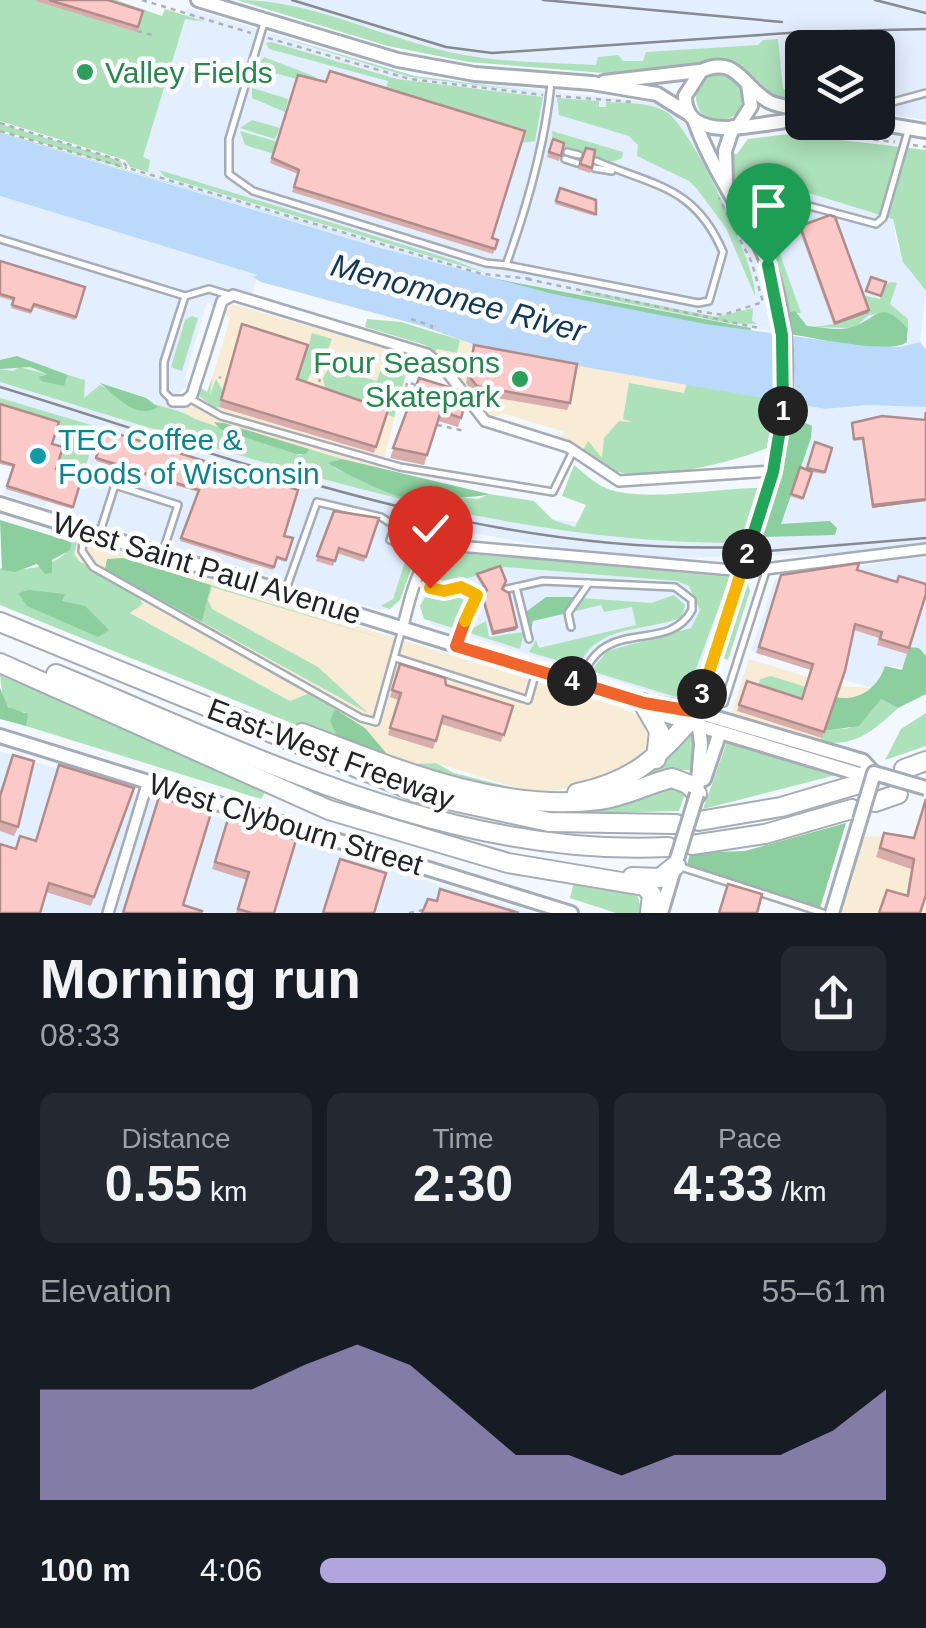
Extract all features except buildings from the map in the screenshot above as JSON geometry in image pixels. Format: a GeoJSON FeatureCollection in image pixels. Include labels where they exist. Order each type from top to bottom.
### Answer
{"type":"FeatureCollection","features":[{"type":"Feature","properties":{"kind":"highway","name":"East-West Freeway"},"geometry":{"type":"LineString","coordinates":[[0,622],[402,787],[462,806],[578,824],[676,824]]}},
{"type":"Feature","properties":{"kind":"highway","name":"East-West Freeway"},"geometry":{"type":"LineString","coordinates":[[0,652],[408,814],[531,843],[674,857]]}},
{"type":"Feature","properties":{"kind":"highway"},"geometry":{"type":"LineString","coordinates":[[0,663],[329,810],[508,863],[645,886],[652,895],[650,913]]}},
{"type":"Feature","properties":{"kind":"highway"},"geometry":{"type":"LineString","coordinates":[[117,668],[420,776],[518,797],[601,800],[672,778],[688,784],[697,794]]}},
{"type":"Feature","properties":{"kind":"highway"},"geometry":{"type":"LineString","coordinates":[[644,703],[658,726],[656,759]]}},
{"type":"Feature","properties":{"kind":"highway"},"geometry":{"type":"LineString","coordinates":[[518,797],[588,790],[630,775],[656,759],[695,720]]}},
{"type":"Feature","properties":{"kind":"highway"},"geometry":{"type":"LineString","coordinates":[[904,768],[926,761]]}},
{"type":"Feature","properties":{"kind":"highway"},"geometry":{"type":"LineString","coordinates":[[699,821],[781,807],[865,770]]}},
{"type":"Feature","properties":{"kind":"highway"},"geometry":{"type":"LineString","coordinates":[[875,802],[898,794]]}},
{"type":"Feature","properties":{"kind":"highway"},"geometry":{"type":"LineString","coordinates":[[692,845],[856,815]]}},
{"type":"Feature","properties":{"kind":"highway"},"geometry":{"type":"LineString","coordinates":[[601,878],[660,878],[674,857]]}},
{"type":"Feature","properties":{"kind":"street"},"geometry":{"type":"LineString","coordinates":[[198,0],[428,66],[592,83],[664,95],[714,130],[785,126]]}},
{"type":"Feature","properties":{"kind":"street"},"geometry":{"type":"LineString","coordinates":[[592,83],[724,66],[773,104],[785,106]]}},
{"type":"Feature","properties":{"kind":"street"},"geometry":{"type":"LineString","coordinates":[[697,794],[695,720],[773,472],[782,423],[784,366],[780,315],[765,258],[692,118],[686,88],[701,71]]}},
{"type":"Feature","properties":{"kind":"street"},"geometry":{"type":"LineString","coordinates":[[726,185],[726,151],[735,127],[751,106],[748,82]]}},
{"type":"Feature","properties":{"kind":"street"},"geometry":{"type":"LineString","coordinates":[[895,126],[926,131]]}},
{"type":"Feature","properties":{"kind":"street"},"geometry":{"type":"LineString","coordinates":[[173,401],[189,398],[222,301],[229,296],[427,354],[444,368],[485,421],[574,450],[619,481],[773,472]]}},
{"type":"Feature","properties":{"kind":"street","name":"West Saint Paul Avenue"},"geometry":{"type":"LineString","coordinates":[[0,504],[926,788]]}},
{"type":"Feature","properties":{"kind":"street"},"geometry":{"type":"LineString","coordinates":[[402,629],[428,556],[460,543],[732,570]]}},
{"type":"Feature","properties":{"kind":"street"},"geometry":{"type":"LineString","coordinates":[[749,572],[926,549]]}},
{"type":"Feature","properties":{"kind":"street","name":"West Saint Paul Avenue"},"geometry":{"type":"LineString","coordinates":[[695,720],[720,732],[865,770]]}},
{"type":"Feature","properties":{"kind":"street"},"geometry":{"type":"LineString","coordinates":[[661,913],[674,857],[720,732]]}},
{"type":"Feature","properties":{"kind":"street","name":"West Clybourn Street"},"geometry":{"type":"LineString","coordinates":[[0,736],[572,913]]}},
{"type":"Feature","properties":{"kind":"street"},"geometry":{"type":"LineString","coordinates":[[832,913],[865,770]]}},
{"type":"Feature","properties":{"kind":"street"},"geometry":{"type":"LineString","coordinates":[[108,913],[148,781]]}},
{"type":"Feature","properties":{"kind":"lane"},"geometry":{"type":"LineString","coordinates":[[265,20],[227,146],[226,166],[236,182],[486,263],[709,301],[723,252],[704,218],[664,184],[595,164]]}},
{"type":"Feature","properties":{"kind":"lane"},"geometry":{"type":"LineString","coordinates":[[506,265],[540,148],[552,80]]}},
{"type":"Feature","properties":{"kind":"lane"},"geometry":{"type":"LineString","coordinates":[[895,101],[926,93]]}},
{"type":"Feature","properties":{"kind":"lane"},"geometry":{"type":"LineString","coordinates":[[737,207],[756,197],[772,196],[876,224],[883,218],[908,128]]}},
{"type":"Feature","properties":{"kind":"lane"},"geometry":{"type":"LineString","coordinates":[[540,148],[549,150]]}},
{"type":"Feature","properties":{"kind":"lane"},"geometry":{"type":"LineString","coordinates":[[566,156],[578,159]]}},
{"type":"Feature","properties":{"kind":"lane"},"geometry":{"type":"LineString","coordinates":[[0,239],[185,296],[209,289],[229,296]]}},
{"type":"Feature","properties":{"kind":"lane"},"geometry":{"type":"LineString","coordinates":[[173,401],[164,392],[164,362],[185,296]]}},
{"type":"Feature","properties":{"kind":"lane"},"geometry":{"type":"LineString","coordinates":[[189,398],[221,416],[400,468],[553,492],[574,450]]}},
{"type":"Feature","properties":{"kind":"lane"},"geometry":{"type":"LineString","coordinates":[[100,535],[115,485],[178,505],[162,554]]}},
{"type":"Feature","properties":{"kind":"lane"},"geometry":{"type":"LineString","coordinates":[[285,592],[317,502],[381,517],[395,526],[390,540],[428,556]]}},
{"type":"Feature","properties":{"kind":"lane"},"geometry":{"type":"LineString","coordinates":[[85,530],[82,551],[93,567],[360,718],[376,722],[402,629]]}},
{"type":"Feature","properties":{"kind":"lane"},"geometry":{"type":"LineString","coordinates":[[724,703],[766,571]]}},
{"type":"Feature","properties":{"kind":"lane"},"geometry":{"type":"LineString","coordinates":[[507,589],[543,581],[675,588],[692,600],[692,610],[680,626],[607,643],[596,650],[580,684]]}},
{"type":"Feature","properties":{"kind":"lane"},"geometry":{"type":"LineString","coordinates":[[416,583],[444,591],[461,587],[479,595],[456,646]]}},
{"type":"Feature","properties":{"kind":"lane"},"geometry":{"type":"LineString","coordinates":[[571,627],[568,613],[589,583]]}},
{"type":"Feature","properties":{"kind":"lane"},"geometry":{"type":"LineString","coordinates":[[516,587],[529,638]]}},
{"type":"Feature","properties":{"kind":"lane"},"geometry":{"type":"LineString","coordinates":[[396,658],[528,700],[536,670]]}},
{"type":"Feature","properties":{"kind":"lane"},"geometry":{"type":"LineString","coordinates":[[674,857],[823,913]]}},
{"type":"Feature","properties":{"kind":"path"},"geometry":{"type":"LineString","coordinates":[[128,28],[152,35]]}},
{"type":"Feature","properties":{"kind":"path"},"geometry":{"type":"LineString","coordinates":[[0,123],[122,161],[128,168],[0,130]]}},
{"type":"Feature","properties":{"kind":"path"},"geometry":{"type":"LineString","coordinates":[[882,140],[926,147]]}},
{"type":"Feature","properties":{"kind":"path"},"geometry":{"type":"LineString","coordinates":[[526,279],[581,294],[760,328]]}},
{"type":"Feature","properties":{"kind":"path"},"geometry":{"type":"LineString","coordinates":[[581,294],[583,287]]}},
{"type":"Feature","properties":{"kind":"path"},"geometry":{"type":"LineString","coordinates":[[411,319],[432,326],[430,330]]}},
{"type":"Feature","properties":{"kind":"path"},"geometry":{"type":"LineString","coordinates":[[406,388],[407,382],[417,386],[422,369],[416,363]]}},
{"type":"Feature","properties":{"kind":"path"},"geometry":{"type":"LineString","coordinates":[[428,422],[465,431]]}},
{"type":"Feature","properties":{"kind":"path"},"geometry":{"type":"LineString","coordinates":[[409,913],[424,910]]}},
{"type":"Feature","properties":{"kind":"shaded area"},"geometry":{"type":"Polygon","coordinates":[[[237,0],[926,0],[926,120],[895,115],[895,30],[785,30],[785,100],[776,98],[744,68],[725,59],[617,74],[469,62],[388,46],[237,0]]]}},
{"type":"Feature","properties":{"kind":"shaded area"},"geometry":{"type":"Polygon","coordinates":[[[187,8],[415,76],[666,104],[691,131],[755,261],[773,331],[706,324],[489,280],[136,175],[187,8]]]}},
{"type":"Feature","properties":{"kind":"shaded area"},"geometry":{"type":"Polygon","coordinates":[[[738,171],[893,219],[896,242],[909,271],[926,291],[920,342],[900,347],[790,334],[776,268],[733,183],[738,171]]]}},
{"type":"Feature","properties":{"kind":"shaded area"},"geometry":{"type":"Polygon","coordinates":[[[0,196],[258,275],[252,294],[229,288],[219,293],[213,307],[207,302],[185,378],[190,384],[174,396],[171,405],[183,408],[181,418],[429,491],[557,520],[760,537],[783,464],[791,403],[827,409],[866,405],[926,407],[926,542],[835,554],[661,558],[569,550],[417,523],[390,609],[380,610],[71,515],[97,427],[71,420],[45,507],[4,494],[31,408],[0,398],[0,196]]]}},
{"type":"Feature","properties":{"kind":"shaded area"},"geometry":{"type":"Polygon","coordinates":[[[232,304],[421,358],[418,366],[409,364],[374,495],[177,436],[183,408],[194,402],[201,388],[208,392],[230,319],[224,312],[232,304]]]}},
{"type":"Feature","properties":{"kind":"shaded area"},"geometry":{"type":"Polygon","coordinates":[[[442,332],[473,345],[687,383],[674,428],[619,421],[604,438],[602,465],[559,438],[564,432],[502,413],[494,418],[486,414],[435,353],[442,332]]]}},
{"type":"Feature","properties":{"kind":"shaded area"},"geometry":{"type":"Polygon","coordinates":[[[74,538],[618,707],[642,717],[648,743],[637,763],[589,784],[551,791],[526,791],[436,763],[412,764],[387,754],[365,728],[310,693],[290,701],[129,612],[143,604],[67,559],[74,538]]]}},
{"type":"Feature","properties":{"kind":"shaded area"},"geometry":{"type":"Polygon","coordinates":[[[459,553],[730,577],[731,583],[690,695],[681,701],[432,625],[420,606],[429,575],[442,559],[459,553]]]}},
{"type":"Feature","properties":{"kind":"shaded area"},"geometry":{"type":"Polygon","coordinates":[[[926,556],[926,669],[886,666],[872,688],[751,651],[775,579],[926,556]]]}},
{"type":"Feature","properties":{"kind":"shaded area"},"geometry":{"type":"Polygon","coordinates":[[[749,659],[838,686],[872,688],[852,699],[835,697],[820,742],[814,741],[731,715],[749,659]]]}},
{"type":"Feature","properties":{"kind":"shaded area"},"geometry":{"type":"Polygon","coordinates":[[[0,751],[157,799],[532,913],[0,913],[0,751]]]}},
{"type":"Feature","properties":{"kind":"shaded area"},"geometry":{"type":"Polygon","coordinates":[[[924,800],[926,913],[839,913],[862,837],[883,836],[910,843],[924,800]]]}},
{"type":"Feature","properties":{"kind":"green space","name":"Valley Fields"},"geometry":{"type":"Polygon","coordinates":[[[0,0],[116,0],[162,16],[165,9],[206,22],[185,19],[143,157],[150,160],[148,172],[130,167],[125,160],[0,121],[0,0]]]}},
{"type":"Feature","properties":{"kind":"green space"},"geometry":{"type":"Polygon","coordinates":[[[237,0],[288,5],[437,49],[516,61],[596,65],[598,57],[618,55],[623,61],[643,61],[646,52],[758,45],[763,40],[778,39],[785,100],[776,98],[744,68],[725,59],[617,74],[469,62],[388,46],[237,0]]]}},
{"type":"Feature","properties":{"kind":"green space"},"geometry":{"type":"Polygon","coordinates":[[[273,35],[415,76],[543,93],[410,77],[273,35]]]}},
{"type":"Feature","properties":{"kind":"green space"},"geometry":{"type":"Polygon","coordinates":[[[266,43],[397,79],[543,97],[535,141],[521,143],[385,93],[388,81],[269,49],[266,43]]]}},
{"type":"Feature","properties":{"kind":"green space"},"geometry":{"type":"Polygon","coordinates":[[[264,57],[316,77],[314,84],[264,70],[258,64],[264,57]]]}},
{"type":"Feature","properties":{"kind":"green space"},"geometry":{"type":"Polygon","coordinates":[[[719,75],[735,82],[742,98],[735,114],[719,121],[703,114],[696,98],[703,82],[719,75]]]}},
{"type":"Feature","properties":{"kind":"green space"},"geometry":{"type":"Polygon","coordinates":[[[252,88],[288,99],[285,112],[252,98],[252,88]]]}},
{"type":"Feature","properties":{"kind":"green space"},"geometry":{"type":"Polygon","coordinates":[[[557,98],[599,101],[599,107],[606,107],[606,102],[638,104],[668,113],[693,146],[722,201],[746,258],[755,296],[726,228],[689,181],[637,156],[638,145],[629,136],[559,115],[557,98]]]}},
{"type":"Feature","properties":{"kind":"green space"},"geometry":{"type":"Polygon","coordinates":[[[252,120],[280,128],[275,139],[240,128],[252,120]]]}},
{"type":"Feature","properties":{"kind":"green space"},"geometry":{"type":"Polygon","coordinates":[[[0,124],[121,161],[123,168],[0,130],[0,124]]]}},
{"type":"Feature","properties":{"kind":"green space"},"geometry":{"type":"Polygon","coordinates":[[[240,131],[278,142],[274,154],[245,145],[240,131]]]}},
{"type":"Feature","properties":{"kind":"green space"},"geometry":{"type":"Polygon","coordinates":[[[552,131],[623,152],[622,158],[612,162],[559,146],[553,141],[552,131]]]}},
{"type":"Feature","properties":{"kind":"green space"},"geometry":{"type":"Polygon","coordinates":[[[0,132],[481,276],[0,133],[0,132]]]}},
{"type":"Feature","properties":{"kind":"green space"},"geometry":{"type":"Polygon","coordinates":[[[785,135],[785,140],[841,140],[926,150],[926,291],[903,262],[893,219],[744,173],[750,192],[739,196],[731,177],[730,153],[737,154],[748,139],[785,135]]]}},
{"type":"Feature","properties":{"kind":"green space"},"geometry":{"type":"Polygon","coordinates":[[[159,170],[453,260],[486,273],[165,177],[159,170]]]}},
{"type":"Feature","properties":{"kind":"green space"},"geometry":{"type":"Polygon","coordinates":[[[762,203],[801,313],[787,313],[773,259],[747,211],[762,203]]]}},
{"type":"Feature","properties":{"kind":"green space"},"geometry":{"type":"Polygon","coordinates":[[[481,276],[751,328],[750,332],[586,306],[580,300],[550,299],[481,276]]]}},
{"type":"Feature","properties":{"kind":"green space"},"geometry":{"type":"Polygon","coordinates":[[[897,283],[890,304],[908,319],[908,334],[890,313],[869,315],[854,328],[814,327],[834,324],[870,309],[862,295],[880,299],[885,284],[897,283]]]}},
{"type":"Feature","properties":{"kind":"green space"},"geometry":{"type":"Polygon","coordinates":[[[583,290],[717,317],[753,308],[752,321],[757,324],[728,323],[582,294],[583,290]]]}},
{"type":"Feature","properties":{"kind":"green space"},"geometry":{"type":"Polygon","coordinates":[[[795,311],[807,326],[834,329],[858,325],[883,312],[907,328],[907,342],[868,347],[790,334],[787,313],[795,311]]]}},
{"type":"Feature","properties":{"kind":"green space"},"geometry":{"type":"Polygon","coordinates":[[[198,318],[182,371],[171,367],[185,320],[198,318]]]}},
{"type":"Feature","properties":{"kind":"green space"},"geometry":{"type":"Polygon","coordinates":[[[367,319],[401,322],[460,340],[457,353],[437,349],[435,353],[425,345],[365,327],[367,319]]]}},
{"type":"Feature","properties":{"kind":"green space"},"geometry":{"type":"Polygon","coordinates":[[[312,333],[332,339],[319,374],[312,371],[306,383],[282,377],[307,351],[312,333]]]}},
{"type":"Feature","properties":{"kind":"green space"},"geometry":{"type":"Polygon","coordinates":[[[17,356],[68,375],[64,386],[41,381],[39,377],[47,374],[30,367],[0,369],[0,360],[17,356]]]}},
{"type":"Feature","properties":{"kind":"green space"},"geometry":{"type":"Polygon","coordinates":[[[385,356],[420,370],[408,366],[394,417],[326,393],[323,378],[329,367],[377,381],[385,356]]]}},
{"type":"Feature","properties":{"kind":"green space"},"geometry":{"type":"Polygon","coordinates":[[[19,367],[66,382],[68,375],[85,380],[84,398],[100,385],[300,455],[309,449],[342,459],[334,468],[401,497],[433,494],[478,499],[489,494],[534,501],[553,520],[575,527],[586,505],[562,496],[574,465],[602,486],[621,492],[659,495],[758,488],[741,543],[645,539],[551,529],[365,490],[0,382],[0,369],[13,371],[19,367]]]}},
{"type":"Feature","properties":{"kind":"green space"},"geometry":{"type":"Polygon","coordinates":[[[212,378],[210,395],[216,379],[223,391],[219,407],[214,408],[198,395],[201,388],[207,392],[212,378]]]}},
{"type":"Feature","properties":{"kind":"green space"},"geometry":{"type":"Polygon","coordinates":[[[100,383],[146,398],[158,407],[134,409],[100,383]]]}},
{"type":"Feature","properties":{"kind":"green space"},"geometry":{"type":"Polygon","coordinates":[[[629,383],[684,393],[687,383],[775,399],[767,448],[714,465],[670,473],[630,474],[610,469],[583,450],[588,441],[602,458],[604,438],[619,421],[633,422],[623,419],[629,383]]]}},
{"type":"Feature","properties":{"kind":"green space"},"geometry":{"type":"Polygon","coordinates":[[[0,398],[98,427],[84,472],[58,464],[68,428],[0,407],[0,398]]]}},
{"type":"Feature","properties":{"kind":"green space"},"geometry":{"type":"Polygon","coordinates":[[[790,416],[812,426],[811,438],[781,524],[830,521],[837,528],[835,535],[760,537],[783,464],[790,416]]]}},
{"type":"Feature","properties":{"kind":"green space"},"geometry":{"type":"Polygon","coordinates":[[[214,422],[309,449],[306,454],[296,454],[220,429],[214,422]]]}},
{"type":"Feature","properties":{"kind":"green space"},"geometry":{"type":"Polygon","coordinates":[[[342,459],[489,494],[445,498],[398,496],[328,463],[342,459]]]}},
{"type":"Feature","properties":{"kind":"green space"},"geometry":{"type":"Polygon","coordinates":[[[0,520],[72,542],[70,550],[52,560],[52,573],[45,574],[37,564],[15,572],[2,570],[0,520]]]}},
{"type":"Feature","properties":{"kind":"green space"},"geometry":{"type":"Polygon","coordinates":[[[417,523],[460,533],[419,541],[412,539],[417,523]]]}},
{"type":"Feature","properties":{"kind":"green space"},"geometry":{"type":"Polygon","coordinates":[[[72,542],[77,543],[74,554],[79,561],[137,595],[143,604],[130,613],[290,701],[310,693],[335,709],[338,738],[412,764],[436,763],[454,773],[526,791],[461,783],[353,748],[0,605],[0,568],[42,566],[61,557],[72,542]]]}},
{"type":"Feature","properties":{"kind":"green space"},"geometry":{"type":"Polygon","coordinates":[[[408,552],[416,556],[400,600],[390,609],[381,606],[393,599],[408,552]]]}},
{"type":"Feature","properties":{"kind":"green space"},"geometry":{"type":"Polygon","coordinates":[[[459,553],[730,577],[688,691],[676,697],[591,671],[607,651],[691,628],[700,610],[689,586],[677,581],[505,567],[445,585],[431,581],[435,565],[459,553]]]}},
{"type":"Feature","properties":{"kind":"green space"},"geometry":{"type":"Polygon","coordinates":[[[123,558],[211,585],[202,622],[105,569],[107,559],[123,558]]]}},
{"type":"Feature","properties":{"kind":"green space"},"geometry":{"type":"Polygon","coordinates":[[[746,579],[750,591],[728,660],[722,658],[746,579]]]}},
{"type":"Feature","properties":{"kind":"green space"},"geometry":{"type":"Polygon","coordinates":[[[211,585],[394,642],[212,587],[208,600],[212,609],[318,667],[368,713],[202,622],[211,585]]]}},
{"type":"Feature","properties":{"kind":"green space"},"geometry":{"type":"Polygon","coordinates":[[[29,590],[65,594],[62,601],[85,606],[109,630],[98,637],[27,606],[18,593],[29,590]]]}},
{"type":"Feature","properties":{"kind":"green space"},"geometry":{"type":"Polygon","coordinates":[[[427,594],[444,599],[466,595],[456,629],[424,619],[420,606],[427,594]]]}},
{"type":"Feature","properties":{"kind":"green space"},"geometry":{"type":"Polygon","coordinates":[[[674,595],[685,605],[682,617],[609,636],[587,653],[579,667],[529,652],[536,640],[539,648],[636,625],[632,607],[604,612],[601,605],[572,612],[583,598],[651,603],[674,595]]]}},
{"type":"Feature","properties":{"kind":"green space"},"geometry":{"type":"Polygon","coordinates":[[[546,597],[574,597],[563,614],[533,621],[531,630],[526,612],[546,597]]]}},
{"type":"Feature","properties":{"kind":"green space"},"geometry":{"type":"Polygon","coordinates":[[[486,621],[489,637],[524,632],[520,649],[466,632],[486,621]]]}},
{"type":"Feature","properties":{"kind":"green space"},"geometry":{"type":"Polygon","coordinates":[[[909,647],[919,648],[926,656],[926,694],[898,708],[881,699],[859,726],[824,731],[835,697],[851,698],[866,692],[885,666],[902,670],[909,647]]]}},
{"type":"Feature","properties":{"kind":"green space"},"geometry":{"type":"Polygon","coordinates":[[[0,675],[160,741],[265,792],[261,799],[26,726],[25,712],[13,711],[3,701],[0,675]]]}},
{"type":"Feature","properties":{"kind":"green space"},"geometry":{"type":"Polygon","coordinates":[[[771,676],[806,687],[800,705],[757,691],[760,679],[771,676]]]}},
{"type":"Feature","properties":{"kind":"green space"},"geometry":{"type":"Polygon","coordinates":[[[0,688],[8,707],[28,714],[26,726],[0,719],[0,688]]]}},
{"type":"Feature","properties":{"kind":"green space"},"geometry":{"type":"Polygon","coordinates":[[[881,699],[898,708],[872,730],[854,740],[820,742],[824,731],[850,728],[881,699]]]}},
{"type":"Feature","properties":{"kind":"green space"},"geometry":{"type":"Polygon","coordinates":[[[335,709],[365,728],[387,754],[338,738],[330,721],[335,709]]]}},
{"type":"Feature","properties":{"kind":"green space"},"geometry":{"type":"Polygon","coordinates":[[[926,713],[926,746],[885,760],[901,729],[926,713]]]}},
{"type":"Feature","properties":{"kind":"green space"},"geometry":{"type":"Polygon","coordinates":[[[689,731],[694,733],[691,770],[670,770],[625,785],[660,764],[689,731]]]}},
{"type":"Feature","properties":{"kind":"green space"},"geometry":{"type":"Polygon","coordinates":[[[727,742],[832,774],[836,775],[703,809],[727,742]]]}},
{"type":"Feature","properties":{"kind":"green space"},"geometry":{"type":"Polygon","coordinates":[[[672,784],[686,790],[679,811],[596,813],[540,808],[672,784]]]}},
{"type":"Feature","properties":{"kind":"green space"},"geometry":{"type":"Polygon","coordinates":[[[846,823],[820,908],[687,866],[690,853],[745,851],[846,823]]]}},
{"type":"Feature","properties":{"kind":"green space"},"geometry":{"type":"Polygon","coordinates":[[[574,883],[636,891],[639,913],[616,913],[570,898],[574,883]]]}},
{"type":"Feature","properties":{"kind":"water","name":"Menomonee River"},"geometry":{"type":"Polygon","coordinates":[[[0,133],[377,247],[553,294],[706,324],[866,346],[900,347],[920,342],[926,350],[926,407],[866,405],[826,409],[492,351],[422,326],[261,282],[253,277],[258,275],[0,196],[0,133]]]}},
{"type":"Feature","properties":{"kind":"railway"},"geometry":{"type":"LineString","coordinates":[[292,0],[446,47],[492,53],[804,32],[926,29]]}},
{"type":"Feature","properties":{"kind":"railway"},"geometry":{"type":"LineString","coordinates":[[543,0],[782,22]]}},
{"type":"Feature","properties":{"kind":"railway"},"geometry":{"type":"LineString","coordinates":[[875,0],[926,13]]}},
{"type":"Feature","properties":{"kind":"railway"},"geometry":{"type":"LineString","coordinates":[[0,387],[272,472],[457,520],[550,536],[645,546],[740,547]]}},
{"type":"Feature","properties":{"kind":"railway"},"geometry":{"type":"LineString","coordinates":[[756,552],[926,538]]}},
{"type":"Feature","properties":{"kind":"place","name":"Valley Fields"},"geometry":{"type":"Point","coordinates":[85,72]}},
{"type":"Feature","properties":{"kind":"place","name":"Four Seasons Skatepark"},"geometry":{"type":"Point","coordinates":[520,379]}},
{"type":"Feature","properties":{"kind":"place","name":"TEC Coffee & Foods of Wisconsin"},"geometry":{"type":"Point","coordinates":[38,456]}},
{"type":"Feature","properties":{"kind":"route"},"geometry":{"type":"LineString","coordinates":[[430,588],[444,591],[461,587],[477,595],[456,646],[644,703],[663,703],[697,712],[765,500],[780,435],[784,350],[768,265]]}}]}
